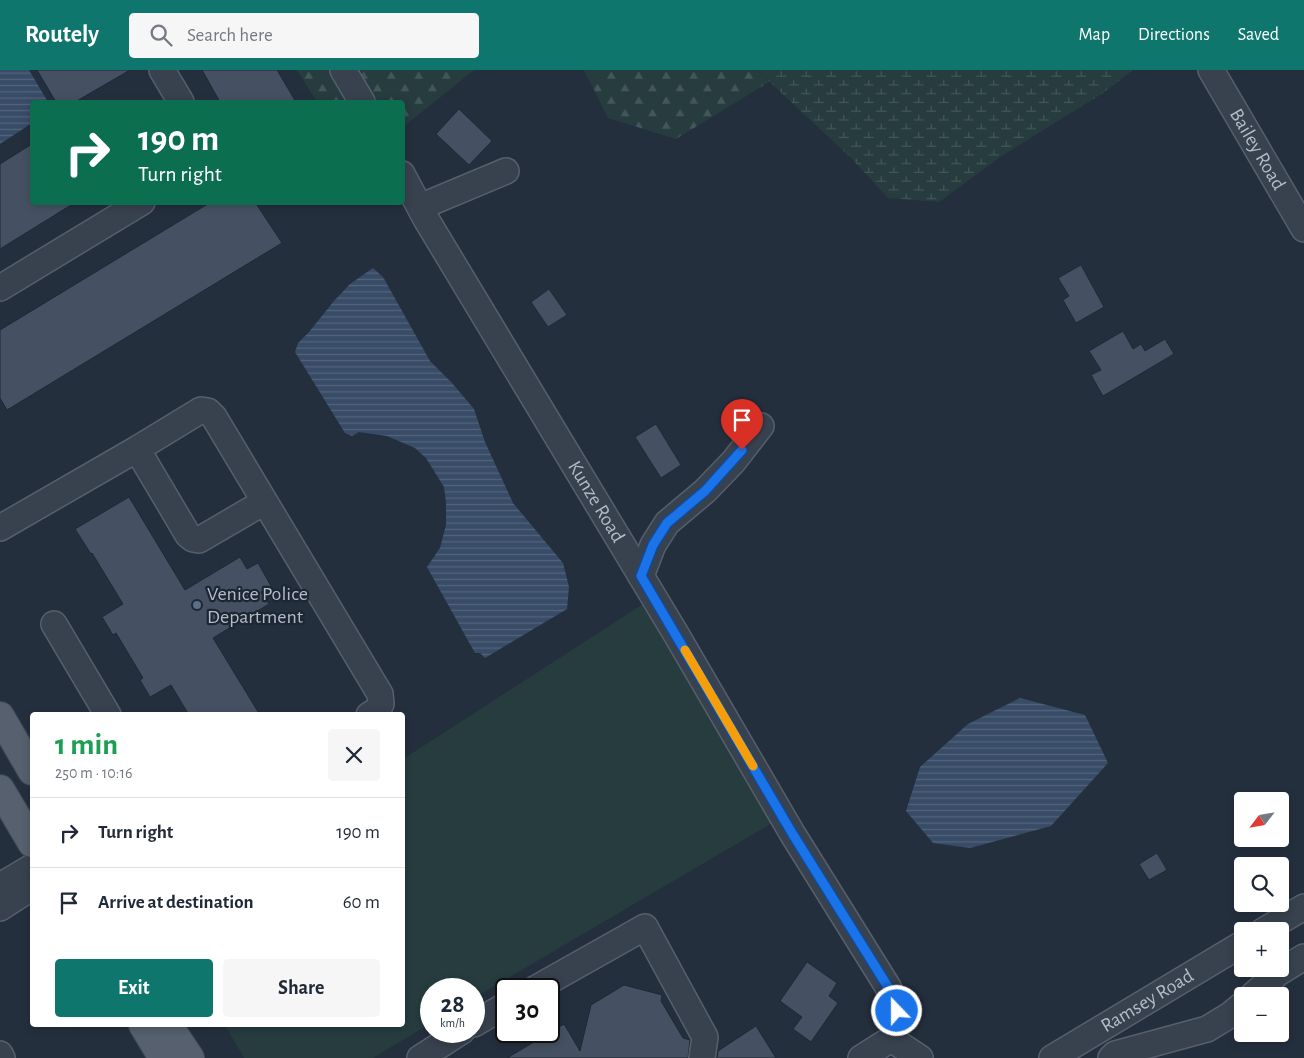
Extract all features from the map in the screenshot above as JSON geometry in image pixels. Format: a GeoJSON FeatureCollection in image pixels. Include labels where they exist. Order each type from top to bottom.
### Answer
{"type":"FeatureCollection","features":[{"type":"Feature","properties":{"kind":"main road"},"geometry":{"type":"LineString","coordinates":[[0,716],[30,768]]}},
{"type":"Feature","properties":{"kind":"main road"},"geometry":{"type":"LineString","coordinates":[[0,789],[30,840]]}},
{"type":"Feature","properties":{"kind":"main road"},"geometry":{"type":"LineString","coordinates":[[144,1027],[163,1058]]}},
{"type":"Feature","properties":{"kind":"main road"},"geometry":{"type":"LineString","coordinates":[[169,1027],[190,1058]]}},
{"type":"Feature","properties":{"kind":"main road"},"geometry":{"type":"LineString","coordinates":[[187,1027],[206,1058]]}},
{"type":"Feature","properties":{"kind":"street"},"geometry":{"type":"LineString","coordinates":[[162,70],[180,100]]}},
{"type":"Feature","properties":{"kind":"street"},"geometry":{"type":"LineString","coordinates":[[343,70],[361,100]]}},
{"type":"Feature","properties":{"kind":"street","name":"Bailey Road"},"geometry":{"type":"LineString","coordinates":[[1211,70],[1304,229]]}},
{"type":"Feature","properties":{"kind":"street"},"geometry":{"type":"LineString","coordinates":[[420,207],[506,170]]}},
{"type":"Feature","properties":{"kind":"street","name":"Kunze Road"},"geometry":{"type":"LineString","coordinates":[[405,180],[792,833],[888,987],[895,1001],[898,1022],[891,1039]]}},
{"type":"Feature","properties":{"kind":"street"},"geometry":{"type":"LineString","coordinates":[[0,288],[137,205]]}},
{"type":"Feature","properties":{"kind":"street"},"geometry":{"type":"LineString","coordinates":[[0,528],[201,410],[208,411],[214,417],[380,694],[381,704],[378,710],[374,712]]}},
{"type":"Feature","properties":{"kind":"street"},"geometry":{"type":"LineString","coordinates":[[641,576],[653,545],[667,523],[705,491],[733,462],[761,426]]}},
{"type":"Feature","properties":{"kind":"street"},"geometry":{"type":"LineString","coordinates":[[136,449],[188,535],[193,539],[199,540],[264,502]]}},
{"type":"Feature","properties":{"kind":"street"},"geometry":{"type":"LineString","coordinates":[[54,624],[106,712]]}},
{"type":"Feature","properties":{"kind":"street"},"geometry":{"type":"LineString","coordinates":[[0,886],[30,868]]}},
{"type":"Feature","properties":{"kind":"street"},"geometry":{"type":"LineString","coordinates":[[0,908],[30,891]]}},
{"type":"Feature","properties":{"kind":"street"},"geometry":{"type":"LineString","coordinates":[[1278,922],[1304,907]]}},
{"type":"Feature","properties":{"kind":"street"},"geometry":{"type":"LineString","coordinates":[[554,978],[644,927],[705,1037],[702,1058]]}},
{"type":"Feature","properties":{"kind":"street","name":"Ramsey Road"},"geometry":{"type":"LineString","coordinates":[[1052,1058],[1234,949]]}},
{"type":"Feature","properties":{"kind":"street"},"geometry":{"type":"LineString","coordinates":[[1262,987],[1278,973],[1304,957]]}},
{"type":"Feature","properties":{"kind":"street"},"geometry":{"type":"LineString","coordinates":[[1112,1058],[1115,1054],[1207,1029],[1234,1012]]}},
{"type":"Feature","properties":{"kind":"street"},"geometry":{"type":"LineString","coordinates":[[861,1058],[891,1039],[920,1058]]}},
{"type":"Feature","properties":{"kind":"street"},"geometry":{"type":"LineString","coordinates":[[420,1058],[443,1043]]}},
{"type":"Feature","properties":{"kind":"street"},"geometry":{"type":"LineString","coordinates":[[0,1054],[2,1058]]}},
{"type":"Feature","properties":{"kind":"green space"},"geometry":{"type":"Polygon","coordinates":[[[297,70],[474,70],[405,125],[405,100],[316,100],[297,70]]]}},
{"type":"Feature","properties":{"kind":"green space"},"geometry":{"type":"Polygon","coordinates":[[[584,70],[757,70],[769,82],[676,139],[608,118],[584,70]]]}},
{"type":"Feature","properties":{"kind":"green space"},"geometry":{"type":"Polygon","coordinates":[[[757,70],[1133,70],[1103,93],[1000,157],[939,202],[888,198],[851,158],[757,70]]]}},
{"type":"Feature","properties":{"kind":"green space"},"geometry":{"type":"Polygon","coordinates":[[[657,595],[791,812],[508,978],[495,978],[495,986],[485,992],[485,978],[420,978],[420,1030],[373,1058],[244,1058],[226,1027],[405,1027],[405,758],[657,595]]]}},
{"type":"Feature","properties":{"kind":"water"},"geometry":{"type":"Polygon","coordinates":[[[0,70],[29,70],[47,100],[30,100],[30,124],[0,144],[0,70]]]}},
{"type":"Feature","properties":{"kind":"water"},"geometry":{"type":"Polygon","coordinates":[[[373,268],[383,277],[430,361],[474,409],[485,442],[513,503],[563,563],[569,587],[567,609],[485,658],[480,653],[475,653],[427,567],[440,548],[446,525],[446,503],[444,487],[426,458],[415,448],[387,436],[359,432],[352,436],[345,433],[295,352],[298,343],[334,301],[350,284],[373,268]]]}},
{"type":"Feature","properties":{"kind":"water"},"geometry":{"type":"Polygon","coordinates":[[[1020,698],[1085,715],[1108,763],[1051,826],[970,848],[933,843],[906,811],[920,767],[968,724],[1020,698]]]}},
{"type":"Feature","properties":{"kind":"building"},"geometry":{"type":"Polygon","coordinates":[[[37,70],[130,70],[78,100],[55,100],[37,70]]]}},
{"type":"Feature","properties":{"kind":"building"},"geometry":{"type":"Polygon","coordinates":[[[202,70],[277,70],[295,100],[219,100],[202,70]]]}},
{"type":"Feature","properties":{"kind":"building"},"geometry":{"type":"Polygon","coordinates":[[[459,109],[492,141],[469,165],[436,134],[459,109]]]}},
{"type":"Feature","properties":{"kind":"building"},"geometry":{"type":"Polygon","coordinates":[[[30,145],[30,205],[71,205],[0,249],[0,164],[30,145]]]}},
{"type":"Feature","properties":{"kind":"building"},"geometry":{"type":"Polygon","coordinates":[[[206,205],[257,205],[282,243],[7,410],[0,398],[0,330],[206,205]]]}},
{"type":"Feature","properties":{"kind":"building"},"geometry":{"type":"Polygon","coordinates":[[[1081,265],[1104,307],[1076,323],[1063,300],[1069,296],[1058,278],[1081,265]]]}},
{"type":"Feature","properties":{"kind":"building"},"geometry":{"type":"Polygon","coordinates":[[[549,289],[567,315],[548,327],[531,302],[549,289]]]}},
{"type":"Feature","properties":{"kind":"building"},"geometry":{"type":"Polygon","coordinates":[[[1123,331],[1133,349],[1141,344],[1145,351],[1165,339],[1174,354],[1103,396],[1091,375],[1101,370],[1089,351],[1123,331]]]}},
{"type":"Feature","properties":{"kind":"building"},"geometry":{"type":"Polygon","coordinates":[[[656,424],[681,465],[661,478],[635,437],[656,424]]]}},
{"type":"Feature","properties":{"kind":"building","name":"Venice Police Department"},"geometry":{"type":"Polygon","coordinates":[[[129,497],[185,590],[240,557],[247,569],[258,563],[271,586],[261,592],[269,604],[213,638],[258,712],[187,712],[171,685],[150,697],[140,680],[143,678],[116,633],[113,635],[102,617],[123,604],[75,529],[129,497]]]}},
{"type":"Feature","properties":{"kind":"building"},"geometry":{"type":"Polygon","coordinates":[[[1157,853],[1167,870],[1149,880],[1139,864],[1157,853]]]}},
{"type":"Feature","properties":{"kind":"building"},"geometry":{"type":"Polygon","coordinates":[[[807,962],[837,983],[829,996],[838,1003],[811,1042],[793,1029],[802,1017],[780,1001],[807,962]]]}},
{"type":"Feature","properties":{"kind":"building"},"geometry":{"type":"Polygon","coordinates":[[[624,985],[662,995],[661,1001],[683,1038],[690,1040],[688,1058],[507,1058],[532,1043],[560,1043],[560,1026],[564,1024],[580,1051],[591,1005],[624,985]]]}},
{"type":"Feature","properties":{"kind":"building"},"geometry":{"type":"Polygon","coordinates":[[[756,1026],[776,1058],[717,1058],[718,1051],[756,1026]]]}},
{"type":"Feature","properties":{"kind":"slow traffic"},"geometry":{"type":"LineString","coordinates":[[685,650],[753,766]]}},
{"type":"Feature","properties":{"kind":"place","name":"Venice Police Department"},"geometry":{"type":"Point","coordinates":[197,605]}},
{"type":"Feature","properties":{"kind":"route"},"geometry":{"type":"LineString","coordinates":[[742,450],[705,491],[667,523],[653,545],[641,576],[792,833],[888,987],[895,1001],[897,1011]]}}]}
